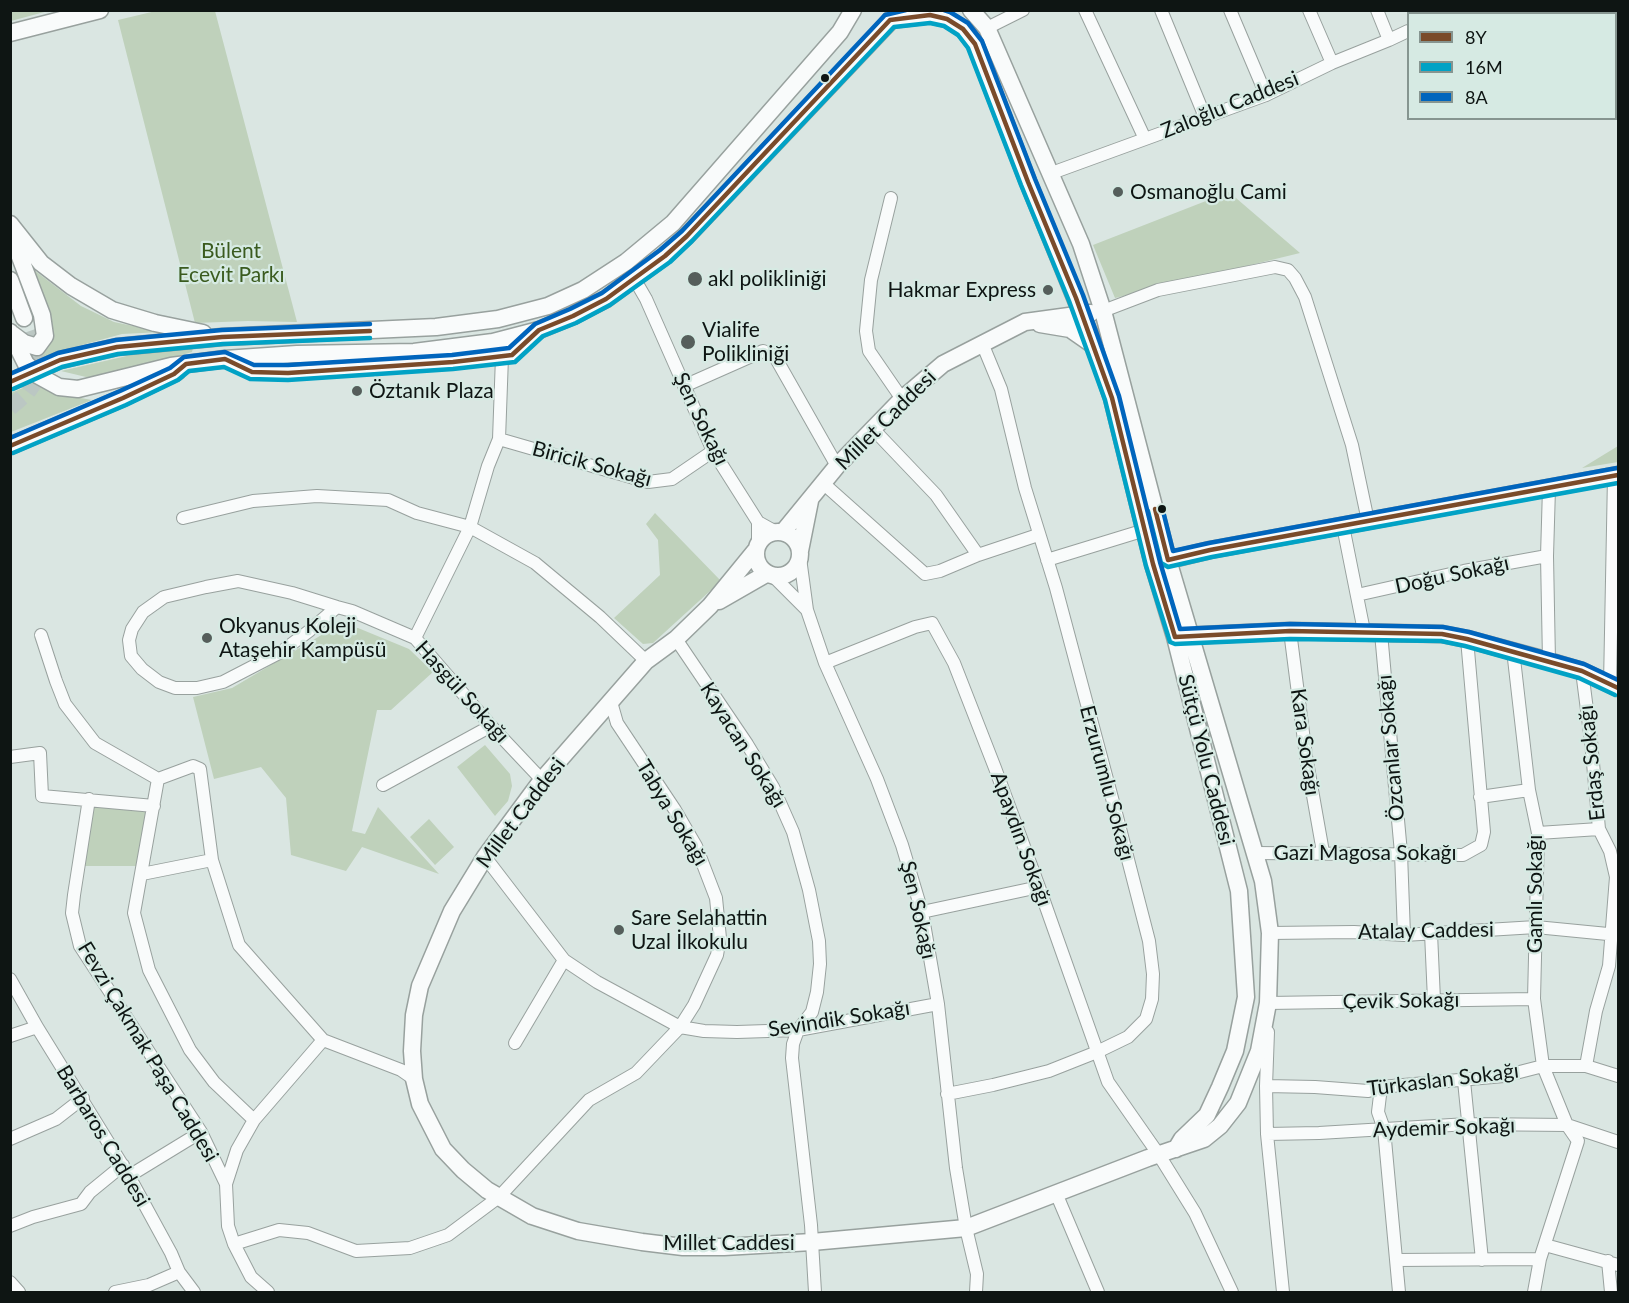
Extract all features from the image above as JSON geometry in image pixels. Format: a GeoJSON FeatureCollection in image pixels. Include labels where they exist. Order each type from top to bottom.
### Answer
{"type":"FeatureCollection","features":[{"type":"Feature","properties":{"kind":"main road"},"geometry":{"type":"LineString","coordinates":[[10,33],[100,10]]}},
{"type":"Feature","properties":{"kind":"main road"},"geometry":{"type":"LineString","coordinates":[[840,32],[853,10]]}},
{"type":"Feature","properties":{"kind":"main road"},"geometry":{"type":"LineString","coordinates":[[10,382],[60,360],[117,347],[222,337],[446,326],[498,319],[548,306],[583,290],[626,262],[673,222],[840,32],[864,10]]}},
{"type":"Feature","properties":{"kind":"main road","name":"Sütçü Yolu Caddesi"},"geometry":{"type":"LineString","coordinates":[[971,10],[987,28],[1081,244],[1101,303],[1161,562],[1182,636],[1256,853],[1263,881],[1270,933],[1268,1003],[1259,1050],[1238,1103],[1220,1126],[1204,1139],[1176,1150]]}},
{"type":"Feature","properties":{"kind":"main road"},"geometry":{"type":"LineString","coordinates":[[981,10],[987,28]]}},
{"type":"Feature","properties":{"kind":"main road"},"geometry":{"type":"LineString","coordinates":[[11,333],[26,363],[34,372],[59,387],[78,389],[186,364],[225,359],[297,354],[414,352],[493,342],[539,330],[606,299],[635,280],[687,236],[895,15]]}},
{"type":"Feature","properties":{"kind":"main road","name":"Sütçü Yolu Caddesi"},"geometry":{"type":"LineString","coordinates":[[895,15],[930,15],[947,19],[963,29],[975,44],[1095,347],[1112,398],[1145,530],[1161,562]]}},
{"type":"Feature","properties":{"kind":"main road"},"geometry":{"type":"LineString","coordinates":[[1028,182],[1049,174]]}},
{"type":"Feature","properties":{"kind":"main road"},"geometry":{"type":"LineString","coordinates":[[10,224],[41,263],[71,286],[112,310],[155,323],[222,337]]}},
{"type":"Feature","properties":{"kind":"main road"},"geometry":{"type":"LineString","coordinates":[[10,233],[42,315],[45,336],[37,347],[24,343],[11,333]]}},
{"type":"Feature","properties":{"kind":"main road"},"geometry":{"type":"LineString","coordinates":[[10,280],[24,318]]}},
{"type":"Feature","properties":{"kind":"main road","name":"Millet Caddesi"},"geometry":{"type":"LineString","coordinates":[[779,532],[824,484],[837,466],[902,399],[943,364],[1024,322],[1078,306],[1101,303]]}},
{"type":"Feature","properties":{"kind":"main road"},"geometry":{"type":"LineString","coordinates":[[1024,322],[1070,329],[1095,347]]}},
{"type":"Feature","properties":{"kind":"main road"},"geometry":{"type":"LineString","coordinates":[[10,446],[174,374],[186,364]]}},
{"type":"Feature","properties":{"kind":"main road"},"geometry":{"type":"LineString","coordinates":[[1161,562],[1368,521],[1616,476]]}},
{"type":"Feature","properties":{"kind":"main road"},"geometry":{"type":"LineString","coordinates":[[710,606],[770,575],[787,575],[793,571],[800,554],[811,497]]}},
{"type":"Feature","properties":{"kind":"main road"},"geometry":{"type":"LineString","coordinates":[[710,606],[762,538],[779,532],[794,539],[800,554]]}},
{"type":"Feature","properties":{"kind":"main road"},"geometry":{"type":"LineString","coordinates":[[757,547],[758,564],[770,575]]}},
{"type":"Feature","properties":{"kind":"main road","name":"Millet Caddesi"},"geometry":{"type":"LineString","coordinates":[[710,606],[676,639],[646,661],[542,780],[485,857],[452,911],[420,986],[414,1014],[412,1051],[414,1079],[420,1104],[443,1149],[487,1190],[532,1216],[578,1231],[642,1242],[724,1247],[812,1242],[966,1228],[1176,1150]]}},
{"type":"Feature","properties":{"kind":"main road"},"geometry":{"type":"LineString","coordinates":[[1182,636],[1290,631],[1442,634],[1549,661],[1582,671],[1614,686]]}},
{"type":"Feature","properties":{"kind":"main road","name":"Sütçü Yolu Caddesi"},"geometry":{"type":"LineString","coordinates":[[1176,1150],[1182,1139],[1207,1115],[1220,1087],[1235,1051],[1246,997],[1239,891],[1182,636]]}},
{"type":"Feature","properties":{"kind":"main road"},"geometry":{"type":"LineString","coordinates":[[1246,997],[1268,1003]]}},
{"type":"Feature","properties":{"kind":"street"},"geometry":{"type":"LineString","coordinates":[[987,28],[1023,10]]}},
{"type":"Feature","properties":{"kind":"street"},"geometry":{"type":"LineString","coordinates":[[1084,10],[1145,139]]}},
{"type":"Feature","properties":{"kind":"street"},"geometry":{"type":"LineString","coordinates":[[1161,10],[1204,117]]}},
{"type":"Feature","properties":{"kind":"street"},"geometry":{"type":"LineString","coordinates":[[1230,10],[1266,95]]}},
{"type":"Feature","properties":{"kind":"street"},"geometry":{"type":"LineString","coordinates":[[1309,10],[1332,63]]}},
{"type":"Feature","properties":{"kind":"street"},"geometry":{"type":"LineString","coordinates":[[1377,10],[1389,40]]}},
{"type":"Feature","properties":{"kind":"street","name":"Zaloğlu Caddesi"},"geometry":{"type":"LineString","coordinates":[[1049,174],[1266,95],[1332,63],[1407,31]]}},
{"type":"Feature","properties":{"kind":"street"},"geometry":{"type":"LineString","coordinates":[[891,198],[871,280],[866,331],[869,351],[902,399]]}},
{"type":"Feature","properties":{"kind":"street"},"geometry":{"type":"LineString","coordinates":[[1101,303],[1125,301],[1158,290],[1275,267],[1288,270],[1305,297],[1352,445],[1368,521]]}},
{"type":"Feature","properties":{"kind":"street","name":"Şen Sokağı"},"geometry":{"type":"LineString","coordinates":[[635,280],[646,299],[713,451],[758,522],[779,532]]}},
{"type":"Feature","properties":{"kind":"street"},"geometry":{"type":"LineString","coordinates":[[225,359],[252,372],[288,373],[502,357],[512,355],[539,330]]}},
{"type":"Feature","properties":{"kind":"street","name":"Erzurumlu Sokağı"},"geometry":{"type":"LineString","coordinates":[[947,1094],[1049,1071],[1097,1052],[1128,1037],[1146,1019],[1152,999],[1153,974],[1149,941],[1125,848],[1056,588],[1038,535],[1001,389],[982,342]]}},
{"type":"Feature","properties":{"kind":"street"},"geometry":{"type":"LineString","coordinates":[[684,386],[763,351],[774,356],[837,466]]}},
{"type":"Feature","properties":{"kind":"street"},"geometry":{"type":"LineString","coordinates":[[416,638],[470,527],[488,466],[499,439],[502,357]]}},
{"type":"Feature","properties":{"kind":"street"},"geometry":{"type":"LineString","coordinates":[[874,430],[936,495],[978,555]]}},
{"type":"Feature","properties":{"kind":"street"},"geometry":{"type":"LineString","coordinates":[[10,455],[33,436]]}},
{"type":"Feature","properties":{"kind":"street","name":"Biricik Sokağı"},"geometry":{"type":"LineString","coordinates":[[499,439],[648,482],[672,479],[713,451]]}},
{"type":"Feature","properties":{"kind":"street"},"geometry":{"type":"LineString","coordinates":[[1614,686],[1616,476]]}},
{"type":"Feature","properties":{"kind":"street"},"geometry":{"type":"LineString","coordinates":[[824,484],[925,574],[940,571],[978,555],[1038,535]]}},
{"type":"Feature","properties":{"kind":"street"},"geometry":{"type":"LineString","coordinates":[[1549,488],[1547,556],[1549,661]]}},
{"type":"Feature","properties":{"kind":"street"},"geometry":{"type":"LineString","coordinates":[[183,518],[253,501],[317,496],[388,500],[417,513],[470,527],[535,562],[600,617],[646,661]]}},
{"type":"Feature","properties":{"kind":"street"},"geometry":{"type":"LineString","coordinates":[[757,547],[758,522]]}},
{"type":"Feature","properties":{"kind":"street"},"geometry":{"type":"LineString","coordinates":[[1343,526],[1364,631]]}},
{"type":"Feature","properties":{"kind":"street"},"geometry":{"type":"LineString","coordinates":[[1047,560],[1145,530]]}},
{"type":"Feature","properties":{"kind":"street","name":"Şen Sokağı"},"geometry":{"type":"LineString","coordinates":[[800,554],[807,610],[825,663],[877,779],[902,845],[922,912],[938,1004],[947,1094],[966,1228],[977,1274],[976,1293]]}},
{"type":"Feature","properties":{"kind":"street","name":"Doğu Sokağı"},"geometry":{"type":"LineString","coordinates":[[1357,595],[1464,571],[1547,556]]}},
{"type":"Feature","properties":{"kind":"street","name":"Şen Sokağı"},"geometry":{"type":"LineString","coordinates":[[770,575],[807,610]]}},
{"type":"Feature","properties":{"kind":"street","name":"Hasgül Sokağı"},"geometry":{"type":"LineString","coordinates":[[338,607],[281,652],[223,682],[197,688],[175,688],[159,681],[142,669],[131,656],[129,640],[132,629],[143,612],[165,597],[238,581],[292,593],[338,607],[416,638],[491,726],[542,780]]}},
{"type":"Feature","properties":{"kind":"street","name":"Apaydın Sokağı"},"geometry":{"type":"LineString","coordinates":[[825,663],[915,627],[932,623],[954,663],[1039,887],[1108,1082],[1159,1155],[1195,1213],[1232,1293]]}},
{"type":"Feature","properties":{"kind":"street","name":"Kara Sokağı"},"geometry":{"type":"LineString","coordinates":[[1290,631],[1306,756],[1323,852]]}},
{"type":"Feature","properties":{"kind":"street","name":"Özcanlar Sokağı"},"geometry":{"type":"LineString","coordinates":[[1382,633],[1401,853],[1404,935]]}},
{"type":"Feature","properties":{"kind":"street"},"geometry":{"type":"LineString","coordinates":[[41,635],[65,704],[95,743],[158,779]]}},
{"type":"Feature","properties":{"kind":"street","name":"Kayacan Sokağı"},"geometry":{"type":"LineString","coordinates":[[676,639],[747,744],[773,788],[793,832],[809,890],[819,941],[820,964],[812,1012],[798,1030],[793,1044],[792,1058],[812,1242],[815,1293]]}},
{"type":"Feature","properties":{"kind":"street","name":"Gazi Magosa Sokağı"},"geometry":{"type":"LineString","coordinates":[[1256,853],[1463,855],[1481,844],[1484,832],[1467,639]]}},
{"type":"Feature","properties":{"kind":"street","name":"Gamlı Sokağı"},"geometry":{"type":"LineString","coordinates":[[1513,651],[1529,790],[1538,833],[1534,999],[1542,1066],[1566,1125]]}},
{"type":"Feature","properties":{"kind":"street","name":"Erdaş Sokağı"},"geometry":{"type":"LineString","coordinates":[[1582,671],[1599,829],[1614,851],[1616,877],[1615,935],[1610,966],[1596,1011],[1586,1066]]}},
{"type":"Feature","properties":{"kind":"street","name":"Tabya Sokağı"},"geometry":{"type":"LineString","coordinates":[[234,1244],[279,1230],[308,1233],[356,1251],[410,1248],[448,1235],[499,1197],[589,1100],[636,1073],[680,1027],[694,1005],[717,955],[720,938],[716,898],[696,846],[617,723],[611,702]]}},
{"type":"Feature","properties":{"kind":"street"},"geometry":{"type":"LineString","coordinates":[[383,785],[491,726]]}},
{"type":"Feature","properties":{"kind":"street"},"geometry":{"type":"LineString","coordinates":[[10,757],[39,753],[42,796],[154,806]]}},
{"type":"Feature","properties":{"kind":"street"},"geometry":{"type":"LineString","coordinates":[[158,779],[193,766],[200,768],[212,860],[239,945],[323,1040],[401,1070],[414,1079]]}},
{"type":"Feature","properties":{"kind":"street"},"geometry":{"type":"LineString","coordinates":[[158,779],[134,913],[149,970],[190,1050],[214,1082],[254,1120]]}},
{"type":"Feature","properties":{"kind":"street"},"geometry":{"type":"LineString","coordinates":[[1480,796],[1529,790]]}},
{"type":"Feature","properties":{"kind":"street","name":"Fevzi Çakmak Paşa Caddesi"},"geometry":{"type":"LineString","coordinates":[[89,799],[72,913],[80,946],[201,1132],[226,1184],[228,1226],[234,1244],[251,1277],[268,1293]]}},
{"type":"Feature","properties":{"kind":"street"},"geometry":{"type":"LineString","coordinates":[[1538,833],[1599,829]]}},
{"type":"Feature","properties":{"kind":"street","name":"Sevindik Sokağı"},"geometry":{"type":"LineString","coordinates":[[485,857],[564,960],[597,982],[680,1027],[704,1031],[798,1030],[938,1004]]}},
{"type":"Feature","properties":{"kind":"street"},"geometry":{"type":"LineString","coordinates":[[142,874],[212,860]]}},
{"type":"Feature","properties":{"kind":"street"},"geometry":{"type":"LineString","coordinates":[[922,912],[1039,887]]}},
{"type":"Feature","properties":{"kind":"street","name":"Atalay Caddesi"},"geometry":{"type":"LineString","coordinates":[[1270,933],[1354,932],[1404,935],[1536,927],[1615,935]]}},
{"type":"Feature","properties":{"kind":"street"},"geometry":{"type":"LineString","coordinates":[[1431,933],[1434,1000]]}},
{"type":"Feature","properties":{"kind":"street"},"geometry":{"type":"LineString","coordinates":[[515,1043],[564,960]]}},
{"type":"Feature","properties":{"kind":"street","name":"Barbaros Caddesi"},"geometry":{"type":"LineString","coordinates":[[10,979],[126,1171],[179,1272],[195,1293]]}},
{"type":"Feature","properties":{"kind":"street","name":"Çevik Sokağı"},"geometry":{"type":"LineString","coordinates":[[1268,1003],[1534,999]]}},
{"type":"Feature","properties":{"kind":"street","name":"Sütçü Yolu Caddesi"},"geometry":{"type":"LineString","coordinates":[[1268,1003],[1267,1134],[1283,1293]]}},
{"type":"Feature","properties":{"kind":"street"},"geometry":{"type":"LineString","coordinates":[[10,1036],[37,1027]]}},
{"type":"Feature","properties":{"kind":"street"},"geometry":{"type":"LineString","coordinates":[[226,1184],[237,1150],[254,1120],[323,1040]]}},
{"type":"Feature","properties":{"kind":"street","name":"Türkaslan Sokağı"},"geometry":{"type":"LineString","coordinates":[[1266,1086],[1368,1090],[1504,1076],[1542,1066],[1586,1066],[1618,1076]]}},
{"type":"Feature","properties":{"kind":"street"},"geometry":{"type":"LineString","coordinates":[[1464,1081],[1482,1260]]}},
{"type":"Feature","properties":{"kind":"street"},"geometry":{"type":"LineString","coordinates":[[1380,1087],[1378,1112],[1384,1129],[1399,1293]]}},
{"type":"Feature","properties":{"kind":"street"},"geometry":{"type":"LineString","coordinates":[[10,1139],[56,1119],[82,1098]]}},
{"type":"Feature","properties":{"kind":"street","name":"Aydemir Sokağı"},"geometry":{"type":"LineString","coordinates":[[1267,1134],[1468,1124],[1566,1125],[1618,1142]]}},
{"type":"Feature","properties":{"kind":"street"},"geometry":{"type":"LineString","coordinates":[[1534,1293],[1540,1259],[1578,1142],[1566,1125]]}},
{"type":"Feature","properties":{"kind":"street"},"geometry":{"type":"LineString","coordinates":[[10,1226],[33,1216],[81,1204],[90,1192],[201,1132]]}},
{"type":"Feature","properties":{"kind":"street"},"geometry":{"type":"LineString","coordinates":[[1056,1193],[1098,1293]]}},
{"type":"Feature","properties":{"kind":"street"},"geometry":{"type":"LineString","coordinates":[[1545,1245],[1613,1263],[1611,1293]]}},
{"type":"Feature","properties":{"kind":"street"},"geometry":{"type":"LineString","coordinates":[[1396,1260],[1540,1259]]}},
{"type":"Feature","properties":{"kind":"street"},"geometry":{"type":"LineString","coordinates":[[115,1293],[149,1285],[179,1272]]}},
{"type":"Feature","properties":{"kind":"street"},"geometry":{"type":"LineString","coordinates":[[10,1282],[20,1293]]}},
{"type":"Feature","properties":{"kind":"green space"},"geometry":{"type":"Polygon","coordinates":[[[11,10],[48,10],[48,11],[11,21],[11,10]]]}},
{"type":"Feature","properties":{"kind":"green space","name":"Bülent Ecevit Parkı"},"geometry":{"type":"Polygon","coordinates":[[[160,10],[215,11],[297,322],[195,323],[118,20],[160,10]]]}},
{"type":"Feature","properties":{"kind":"green space"},"geometry":{"type":"Polygon","coordinates":[[[1229,192],[1300,253],[1115,298],[1093,245],[1229,192]]]}},
{"type":"Feature","properties":{"kind":"green space"},"geometry":{"type":"Polygon","coordinates":[[[34,270],[81,306],[114,322],[162,332],[122,334],[53,353],[37,362],[28,348],[38,352],[47,348],[53,332],[34,270]]]}},
{"type":"Feature","properties":{"kind":"green space"},"geometry":{"type":"Polygon","coordinates":[[[193,348],[192,352],[103,377],[86,377],[61,371],[131,355],[193,348]]]}},
{"type":"Feature","properties":{"kind":"green space"},"geometry":{"type":"Polygon","coordinates":[[[37,382],[53,393],[92,400],[11,432],[11,393],[37,382]]]}},
{"type":"Feature","properties":{"kind":"green space"},"geometry":{"type":"Polygon","coordinates":[[[1618,446],[1618,462],[1582,468],[1618,446]]]}},
{"type":"Feature","properties":{"kind":"green space"},"geometry":{"type":"Polygon","coordinates":[[[655,513],[721,581],[653,643],[643,644],[614,618],[660,575],[658,540],[646,524],[655,513]]]}},
{"type":"Feature","properties":{"kind":"green space"},"geometry":{"type":"Polygon","coordinates":[[[335,627],[358,628],[409,649],[433,672],[391,710],[377,710],[352,831],[365,834],[378,807],[439,874],[362,847],[346,871],[291,855],[286,798],[261,767],[214,779],[193,697],[232,688],[335,627]]]}},
{"type":"Feature","properties":{"kind":"green space"},"geometry":{"type":"Polygon","coordinates":[[[485,745],[510,774],[512,786],[508,801],[495,816],[457,767],[485,745]]]}},
{"type":"Feature","properties":{"kind":"green space"},"geometry":{"type":"Polygon","coordinates":[[[93,802],[146,808],[139,866],[82,866],[93,802]]]}},
{"type":"Feature","properties":{"kind":"green space"},"geometry":{"type":"Polygon","coordinates":[[[429,819],[454,847],[435,865],[410,837],[429,819]]]}},
{"type":"Feature","properties":{"kind":"tunnel"},"geometry":{"type":"LineString","coordinates":[[10,408],[27,393],[35,382],[37,365],[24,318]]}},
{"type":"Feature","properties":{"kind":"transit line","name":"8A"},"geometry":{"type":"LineString","coordinates":[[10,438],[170,368],[184,357],[225,352],[254,365],[288,365],[452,355],[509,348],[535,324],[602,293],[660,250],[682,231],[885,15],[906,10]]}},
{"type":"Feature","properties":{"kind":"transit line","name":"8A"},"geometry":{"type":"LineString","coordinates":[[944,10],[968,23],[982,41],[1083,295],[1119,396],[1160,562],[1180,629],[1290,624],[1443,627],[1584,664],[1618,680]]}},
{"type":"Feature","properties":{"kind":"transit line","name":"8Y"},"geometry":{"type":"LineString","coordinates":[[10,446],[123,398],[174,374],[186,364],[225,359],[252,372],[288,373],[453,362],[512,355],[539,330],[606,299],[665,256],[687,236],[890,20],[930,15],[947,19],[963,29],[975,44],[1076,298],[1112,398],[1153,564],[1175,637],[1290,631],[1442,634],[1582,671],[1618,688]]}},
{"type":"Feature","properties":{"kind":"transit line","name":"16M"},"geometry":{"type":"LineString","coordinates":[[13,453],[126,405],[178,380],[189,371],[224,367],[250,379],[288,380],[453,369],[515,362],[543,336],[576,323],[610,305],[670,262],[894,27],[930,23],[944,26],[958,35],[968,48],[1069,301],[1105,400],[1146,566],[1170,642],[1175,644],[1290,639],[1441,641],[1579,678],[1615,695]]}},
{"type":"Feature","properties":{"kind":"transit line","name":"8A"},"geometry":{"type":"LineString","coordinates":[[10,374],[58,353],[116,340],[222,330],[370,324]]}},
{"type":"Feature","properties":{"kind":"transit line","name":"8Y"},"geometry":{"type":"LineString","coordinates":[[10,382],[60,360],[117,347],[222,337],[370,331]]}},
{"type":"Feature","properties":{"kind":"transit line","name":"16M"},"geometry":{"type":"LineString","coordinates":[[13,389],[62,367],[118,354],[223,344],[370,338]]}},
{"type":"Feature","properties":{"kind":"transit line","name":"8A"},"geometry":{"type":"LineString","coordinates":[[1162,507],[1173,551],[1617,468]]}},
{"type":"Feature","properties":{"kind":"transit line","name":"8Y"},"geometry":{"type":"LineString","coordinates":[[1155,509],[1168,560],[1210,550],[1618,475]]}},
{"type":"Feature","properties":{"kind":"transit line","name":"16M"},"geometry":{"type":"LineString","coordinates":[[1148,511],[1161,563],[1168,567],[1618,483]]}},
{"type":"Feature","properties":{"kind":"place","name":"Osmanoğlu Cami"},"geometry":{"type":"Point","coordinates":[1118,192]}},
{"type":"Feature","properties":{"kind":"place","name":"akl polikliniği"},"geometry":{"type":"Point","coordinates":[695,279]}},
{"type":"Feature","properties":{"kind":"place","name":"Hakmar Express"},"geometry":{"type":"Point","coordinates":[1048,290]}},
{"type":"Feature","properties":{"kind":"place","name":"Vialife Polikliniği"},"geometry":{"type":"Point","coordinates":[688,342]}},
{"type":"Feature","properties":{"kind":"place","name":"Öztanık Plaza"},"geometry":{"type":"Point","coordinates":[357,391]}},
{"type":"Feature","properties":{"kind":"place","name":"Okyanus Koleji Ataşehir Kampüsü"},"geometry":{"type":"Point","coordinates":[207,638]}},
{"type":"Feature","properties":{"kind":"place","name":"Sare Selahattin Uzal İlkokulu"},"geometry":{"type":"Point","coordinates":[619,930]}}]}
